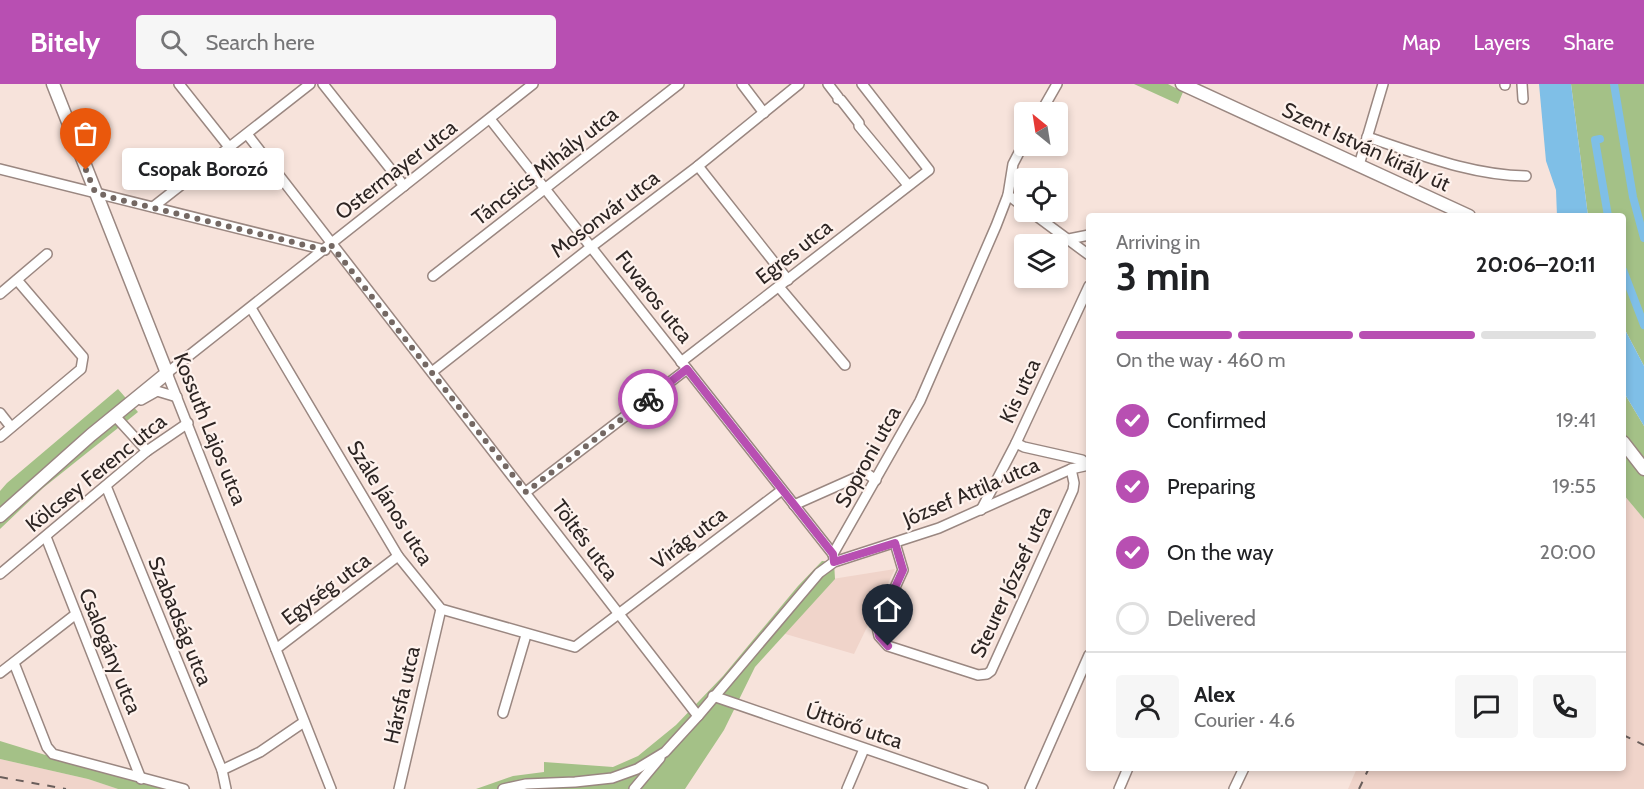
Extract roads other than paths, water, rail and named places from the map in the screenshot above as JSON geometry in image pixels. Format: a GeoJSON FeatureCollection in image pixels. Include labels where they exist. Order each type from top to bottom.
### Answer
{"type":"FeatureCollection","features":[{"type":"Feature","properties":{"kind":"main road","name":"Kossuth Lajos utca"},"geometry":{"type":"LineString","coordinates":[[53,84],[167,373]]}},
{"type":"Feature","properties":{"kind":"main road","name":"Szent István király út"},"geometry":{"type":"LineString","coordinates":[[1182,84],[1463,213]]}},
{"type":"Feature","properties":{"kind":"main road"},"geometry":{"type":"LineString","coordinates":[[118,419],[154,376],[157,347]]}},
{"type":"Feature","properties":{"kind":"main road"},"geometry":{"type":"LineString","coordinates":[[0,516],[118,419],[167,373]]}},
{"type":"Feature","properties":{"kind":"main road"},"geometry":{"type":"LineString","coordinates":[[1626,445],[1644,469]]}},
{"type":"Feature","properties":{"kind":"street"},"geometry":{"type":"LineString","coordinates":[[179,84],[229,147]]}},
{"type":"Feature","properties":{"kind":"street"},"geometry":{"type":"LineString","coordinates":[[153,207],[310,84]]}},
{"type":"Feature","properties":{"kind":"street"},"geometry":{"type":"LineString","coordinates":[[324,84],[404,186]]}},
{"type":"Feature","properties":{"kind":"street","name":"Ostermayer utca"},"geometry":{"type":"LineString","coordinates":[[167,373],[533,84]]}},
{"type":"Feature","properties":{"kind":"street","name":"Táncsics Mihály utca"},"geometry":{"type":"LineString","coordinates":[[433,276],[679,84]]}},
{"type":"Feature","properties":{"kind":"street"},"geometry":{"type":"LineString","coordinates":[[742,84],[764,113]]}},
{"type":"Feature","properties":{"kind":"street","name":"Mosonvár utca"},"geometry":{"type":"LineString","coordinates":[[432,372],[698,166],[799,84]]}},
{"type":"Feature","properties":{"kind":"street"},"geometry":{"type":"LineString","coordinates":[[828,84],[908,186]]}},
{"type":"Feature","properties":{"kind":"street","name":"Egres utca"},"geometry":{"type":"LineString","coordinates":[[526,492],[779,287],[929,170],[862,84]]}},
{"type":"Feature","properties":{"kind":"street"},"geometry":{"type":"LineString","coordinates":[[1047,102],[1057,84]]}},
{"type":"Feature","properties":{"kind":"street"},"geometry":{"type":"LineString","coordinates":[[1359,165],[1383,84]]}},
{"type":"Feature","properties":{"kind":"street"},"geometry":{"type":"LineString","coordinates":[[1522,84],[1523,99]]}},
{"type":"Feature","properties":{"kind":"street","name":"Fuvaros utca"},"geometry":{"type":"LineString","coordinates":[[490,119],[834,558]]}},
{"type":"Feature","properties":{"kind":"street","name":"Töltés utca"},"geometry":{"type":"LineString","coordinates":[[246,134],[328,247],[432,372],[698,716]]}},
{"type":"Feature","properties":{"kind":"street","name":"Szent István király út"},"geometry":{"type":"LineString","coordinates":[[1367,137],[1459,167],[1499,176],[1526,176]]}},
{"type":"Feature","properties":{"kind":"street","name":"Soproni utca"},"geometry":{"type":"LineString","coordinates":[[503,789],[526,784],[602,785],[665,752],[834,558],[920,401],[1008,195],[1013,164],[1017,156]]}},
{"type":"Feature","properties":{"kind":"street"},"geometry":{"type":"LineString","coordinates":[[698,166],[788,280]]}},
{"type":"Feature","properties":{"kind":"street"},"geometry":{"type":"LineString","coordinates":[[0,169],[328,247]]}},
{"type":"Feature","properties":{"kind":"street"},"geometry":{"type":"LineString","coordinates":[[1008,195],[1014,200]]}},
{"type":"Feature","properties":{"kind":"street"},"geometry":{"type":"LineString","coordinates":[[1045,222],[1086,253]]}},
{"type":"Feature","properties":{"kind":"street"},"geometry":{"type":"LineString","coordinates":[[1069,239],[1086,236]]}},
{"type":"Feature","properties":{"kind":"street"},"geometry":{"type":"LineString","coordinates":[[0,294],[47,254]]}},
{"type":"Feature","properties":{"kind":"street"},"geometry":{"type":"LineString","coordinates":[[0,437],[81,369],[83,357],[17,280]]}},
{"type":"Feature","properties":{"kind":"street"},"geometry":{"type":"LineString","coordinates":[[779,287],[845,365]]}},
{"type":"Feature","properties":{"kind":"street","name":"Kis utca"},"geometry":{"type":"LineString","coordinates":[[981,510],[1016,443],[1086,292]]}},
{"type":"Feature","properties":{"kind":"street","name":"Szále János utca"},"geometry":{"type":"LineString","coordinates":[[251,308],[398,556],[441,609]]}},
{"type":"Feature","properties":{"kind":"street","name":"Kossuth Lajos utca"},"geometry":{"type":"LineString","coordinates":[[167,373],[331,789]]}},
{"type":"Feature","properties":{"kind":"street"},"geometry":{"type":"LineString","coordinates":[[147,451],[118,419],[157,391],[177,397]]}},
{"type":"Feature","properties":{"kind":"street"},"geometry":{"type":"LineString","coordinates":[[0,413],[11,427]]}},
{"type":"Feature","properties":{"kind":"street","name":"Kölcsey Ferenc utca"},"geometry":{"type":"LineString","coordinates":[[0,574],[147,451],[188,423]]}},
{"type":"Feature","properties":{"kind":"street","name":"József Attila utca"},"geometry":{"type":"LineString","coordinates":[[1016,443],[1024,447],[1082,460],[1086,463]]}},
{"type":"Feature","properties":{"kind":"street","name":"József Attila utca"},"geometry":{"type":"LineString","coordinates":[[834,558],[895,543],[939,528],[1071,469],[1086,465]]}},
{"type":"Feature","properties":{"kind":"street","name":"Steurer József utca"},"geometry":{"type":"LineString","coordinates":[[895,543],[903,570],[877,627],[879,636],[888,646],[978,675],[987,674],[991,671],[1073,490],[1071,469]]}},
{"type":"Feature","properties":{"kind":"street"},"geometry":{"type":"LineString","coordinates":[[794,505],[866,472],[876,480]]}},
{"type":"Feature","properties":{"kind":"street","name":"Szabadság utca"},"geometry":{"type":"LineString","coordinates":[[106,486],[222,770],[226,789]]}},
{"type":"Feature","properties":{"kind":"street","name":"Virág utca"},"geometry":{"type":"LineString","coordinates":[[619,614],[782,490]]}},
{"type":"Feature","properties":{"kind":"street","name":"Csalogány utca"},"geometry":{"type":"LineString","coordinates":[[45,537],[141,779]]}},
{"type":"Feature","properties":{"kind":"street","name":"Egység utca"},"geometry":{"type":"LineString","coordinates":[[276,649],[398,556]]}},
{"type":"Feature","properties":{"kind":"street"},"geometry":{"type":"LineString","coordinates":[[441,609],[526,635],[575,647],[619,614]]}},
{"type":"Feature","properties":{"kind":"street","name":"Hársfa utca"},"geometry":{"type":"LineString","coordinates":[[399,789],[441,609]]}},
{"type":"Feature","properties":{"kind":"street"},"geometry":{"type":"LineString","coordinates":[[0,674],[76,615]]}},
{"type":"Feature","properties":{"kind":"street"},"geometry":{"type":"LineString","coordinates":[[502,713],[526,635]]}},
{"type":"Feature","properties":{"kind":"street"},"geometry":{"type":"LineString","coordinates":[[1030,789],[1086,662]]}},
{"type":"Feature","properties":{"kind":"street"},"geometry":{"type":"LineString","coordinates":[[14,663],[47,747],[53,754],[184,789]]}},
{"type":"Feature","properties":{"kind":"street","name":"Úttörő utca"},"geometry":{"type":"LineString","coordinates":[[713,696],[983,789]]}},
{"type":"Feature","properties":{"kind":"street"},"geometry":{"type":"LineString","coordinates":[[222,770],[260,752],[304,722]]}},
{"type":"Feature","properties":{"kind":"street"},"geometry":{"type":"LineString","coordinates":[[848,789],[864,749]]}},
{"type":"Feature","properties":{"kind":"street"},"geometry":{"type":"LineString","coordinates":[[634,789],[665,752]]}},
{"type":"Feature","properties":{"kind":"street"},"geometry":{"type":"LineString","coordinates":[[1119,789],[1127,771]]}},
{"type":"Feature","properties":{"kind":"street"},"geometry":{"type":"LineString","coordinates":[[1234,789],[1243,771]]}},
{"type":"Feature","properties":{"kind":"water"},"geometry":{"type":"Polygon","coordinates":[[[1539,84],[1571,84],[1588,213],[1557,213],[1556,190],[1546,161],[1539,84]]]}},
{"type":"Feature","properties":{"kind":"water"},"geometry":{"type":"Polygon","coordinates":[[[1626,332],[1644,366],[1644,426],[1626,396],[1626,332]]]}},
{"type":"Feature","properties":{"kind":"waterway"},"geometry":{"type":"LineString","coordinates":[[1614,84],[1633,197],[1644,238]]}},
{"type":"Feature","properties":{"kind":"waterway"},"geometry":{"type":"LineString","coordinates":[[1600,139],[1595,140],[1607,213]]}},
{"type":"Feature","properties":{"kind":"waterway"},"geometry":{"type":"LineString","coordinates":[[1626,278],[1644,325]]}},
{"type":"Feature","properties":{"kind":"railway"},"geometry":{"type":"LineString","coordinates":[[1626,736],[1644,745]]}},
{"type":"Feature","properties":{"kind":"railway"},"geometry":{"type":"LineString","coordinates":[[1359,789],[1368,771]]}},
{"type":"Feature","properties":{"kind":"railway"},"geometry":{"type":"LineString","coordinates":[[0,777],[66,789]]}},
{"type":"Feature","properties":{"kind":"place","name":"Csopak Borozó"},"geometry":{"type":"Point","coordinates":[86,170]}}]}
